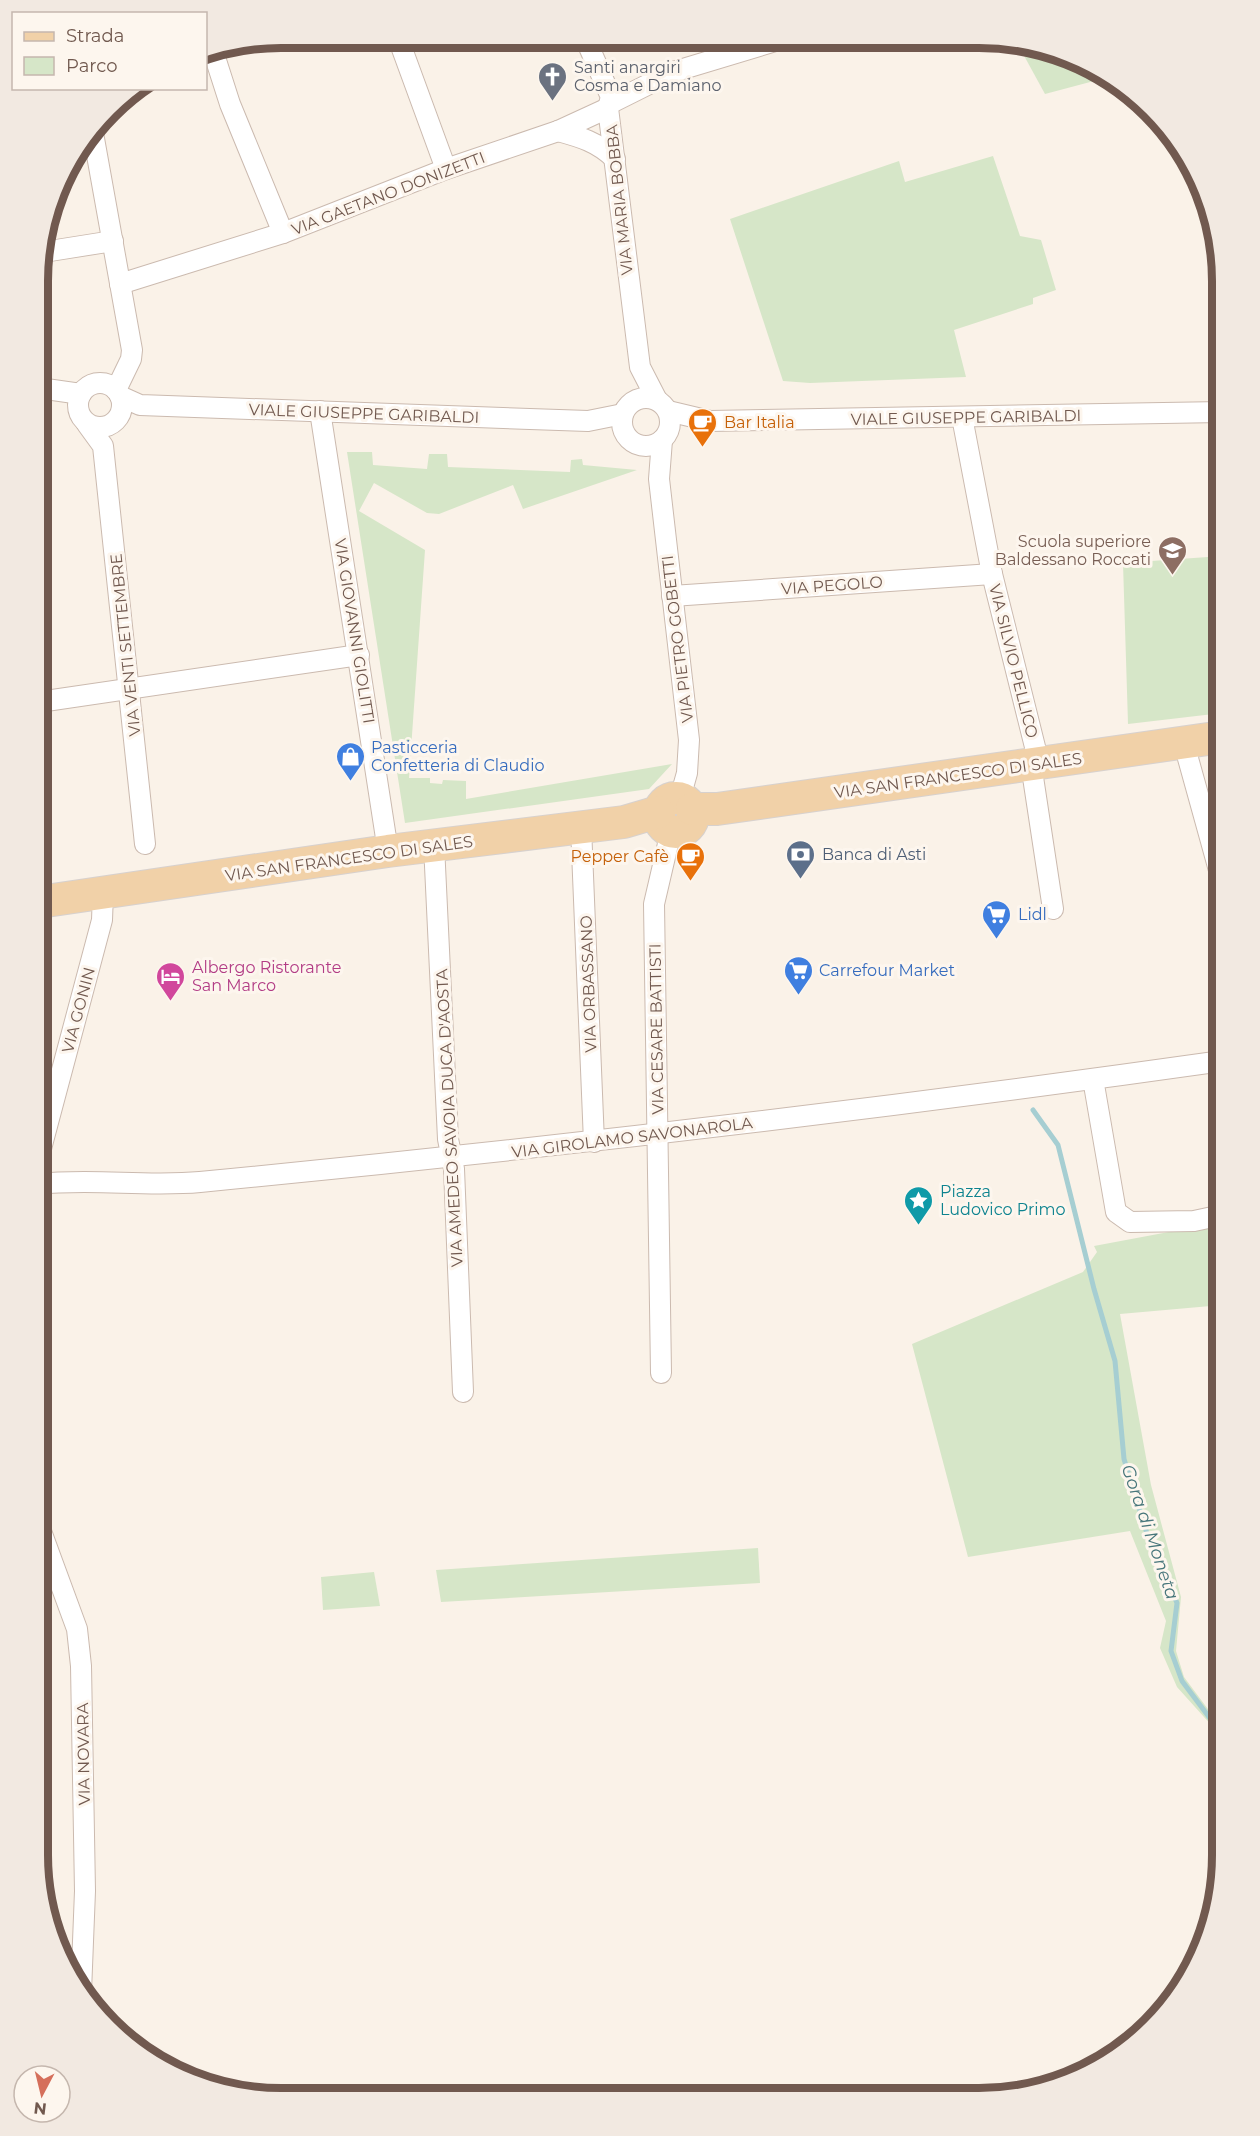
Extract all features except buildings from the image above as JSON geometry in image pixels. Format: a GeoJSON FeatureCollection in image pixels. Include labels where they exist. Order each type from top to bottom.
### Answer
{"type":"FeatureCollection","features":[{"type":"Feature","properties":{"kind":"main road","name":"VIA SAN FRANCESCO DI SALES"},"geometry":{"type":"LineString","coordinates":[[48,901],[388,851],[624,822],[1212,739]]}},
{"type":"Feature","properties":{"kind":"street"},"geometry":{"type":"LineString","coordinates":[[402,48],[446,169]]}},
{"type":"Feature","properties":{"kind":"street","name":"VIA MARIA BOBBA"},"geometry":{"type":"LineString","coordinates":[[589,48],[610,106],[640,368],[664,420]]}},
{"type":"Feature","properties":{"kind":"street","name":"VIA GAETANO DONIZETTI"},"geometry":{"type":"LineString","coordinates":[[215,58],[230,104],[283,233],[446,169],[558,131],[673,72],[752,48]]}},
{"type":"Feature","properties":{"kind":"street"},"geometry":{"type":"LineString","coordinates":[[558,131],[585,138],[604,148],[615,159]]}},
{"type":"Feature","properties":{"kind":"street"},"geometry":{"type":"LineString","coordinates":[[94,141],[131,359],[103,446]]}},
{"type":"Feature","properties":{"kind":"street"},"geometry":{"type":"LineString","coordinates":[[120,284],[283,233]]}},
{"type":"Feature","properties":{"kind":"street"},"geometry":{"type":"LineString","coordinates":[[50,251],[113,241]]}},
{"type":"Feature","properties":{"kind":"street","name":"VIA MARIA BOBBA"},"geometry":{"type":"LineString","coordinates":[[626,415],[640,368]]}},
{"type":"Feature","properties":{"kind":"street"},"geometry":{"type":"LineString","coordinates":[[82,409],[93,384],[101,383],[117,406]]}},
{"type":"Feature","properties":{"kind":"street"},"geometry":{"type":"LineString","coordinates":[[48,390],[82,409],[103,428],[117,406]]}},
{"type":"Feature","properties":{"kind":"street","name":"VIALE GIUSEPPE GARIBALDI"},"geometry":{"type":"LineString","coordinates":[[117,406],[588,421],[626,415],[643,398],[664,420],[1212,412]]}},
{"type":"Feature","properties":{"kind":"street","name":"VIA VENTI SETTEMBRE"},"geometry":{"type":"LineString","coordinates":[[82,409],[103,446],[145,844]]}},
{"type":"Feature","properties":{"kind":"street","name":"VIA GIOVANNI GIOLITTI"},"geometry":{"type":"LineString","coordinates":[[320,411],[388,851]]}},
{"type":"Feature","properties":{"kind":"street","name":"VIA PIETRO GOBETTI"},"geometry":{"type":"LineString","coordinates":[[626,415],[627,436],[640,445],[659,479]]}},
{"type":"Feature","properties":{"kind":"street","name":"VIA SILVIO PELLICO"},"geometry":{"type":"LineString","coordinates":[[962,417],[992,574],[1035,764],[1053,909]]}},
{"type":"Feature","properties":{"kind":"street"},"geometry":{"type":"LineString","coordinates":[[640,445],[647,446],[664,420]]}},
{"type":"Feature","properties":{"kind":"street","name":"VIA PIETRO GOBETTI"},"geometry":{"type":"LineString","coordinates":[[664,420],[659,479],[689,740],[687,773],[675,813]]}},
{"type":"Feature","properties":{"kind":"street","name":"VIA PEGOLO"},"geometry":{"type":"LineString","coordinates":[[672,596],[992,574]]}},
{"type":"Feature","properties":{"kind":"street"},"geometry":{"type":"LineString","coordinates":[[48,701],[359,655]]}},
{"type":"Feature","properties":{"kind":"street"},"geometry":{"type":"LineString","coordinates":[[1184,744],[1212,845]]}},
{"type":"Feature","properties":{"kind":"street","name":"VIA CESARE BATTISTI"},"geometry":{"type":"LineString","coordinates":[[661,1373],[654,904],[675,813]]}},
{"type":"Feature","properties":{"kind":"street","name":"VIA ORBASSANO"},"geometry":{"type":"LineString","coordinates":[[581,827],[594,1142]]}},
{"type":"Feature","properties":{"kind":"street","name":"VIA AMEDEO SAVOIA DUCA D'AOSTA"},"geometry":{"type":"LineString","coordinates":[[434,845],[448,1139],[454,1169],[463,1392]]}},
{"type":"Feature","properties":{"kind":"street","name":"VIA GONIN"},"geometry":{"type":"LineString","coordinates":[[48,1122],[102,920],[103,893]]}},
{"type":"Feature","properties":{"kind":"street","name":"VIA GIROLAMO SAVONAROLA"},"geometry":{"type":"LineString","coordinates":[[48,1184],[196,1182],[451,1158],[658,1134],[1212,1062]]}},
{"type":"Feature","properties":{"kind":"street"},"geometry":{"type":"LineString","coordinates":[[1093,1079],[1116,1212],[1130,1222],[1194,1221],[1212,1217]]}},
{"type":"Feature","properties":{"kind":"street","name":"VIA NOVARA"},"geometry":{"type":"LineString","coordinates":[[48,1549],[77,1629],[81,1666],[86,1891],[81,1975]]}},
{"type":"Feature","properties":{"kind":"street"},"geometry":{"type":"LineString","coordinates":[[48,1576],[58,1575]]}},
{"type":"Feature","properties":{"kind":"green space"},"geometry":{"type":"Polygon","coordinates":[[[1022,52],[1054,60],[1098,80],[1045,94],[1022,52]]]}},
{"type":"Feature","properties":{"kind":"green space"},"geometry":{"type":"Polygon","coordinates":[[[993,156],[1020,236],[1041,240],[1056,290],[1033,298],[1033,304],[954,330],[966,377],[810,383],[783,381],[730,219],[899,161],[905,182],[993,156]]]}},
{"type":"Feature","properties":{"kind":"green space"},"geometry":{"type":"Polygon","coordinates":[[[347,452],[372,452],[373,465],[427,469],[429,454],[447,454],[448,467],[570,472],[571,460],[582,459],[583,465],[637,470],[523,509],[513,485],[439,514],[427,513],[374,483],[359,511],[425,550],[409,778],[430,778],[430,783],[442,784],[443,780],[466,781],[466,799],[672,764],[649,789],[405,823],[347,452]]]}},
{"type":"Feature","properties":{"kind":"green space"},"geometry":{"type":"Polygon","coordinates":[[[1212,557],[1212,714],[1128,724],[1123,563],[1212,557]]]}},
{"type":"Feature","properties":{"kind":"green space"},"geometry":{"type":"Polygon","coordinates":[[[1212,1224],[1212,1306],[1120,1314],[1151,1485],[1181,1597],[1176,1651],[1184,1677],[1212,1715],[1212,1726],[1177,1687],[1160,1648],[1166,1621],[1130,1531],[968,1557],[912,1344],[1083,1272],[1097,1252],[1094,1246],[1212,1224]]]}},
{"type":"Feature","properties":{"kind":"green space"},"geometry":{"type":"Polygon","coordinates":[[[758,1548],[760,1583],[441,1602],[436,1570],[758,1548]]]}},
{"type":"Feature","properties":{"kind":"green space"},"geometry":{"type":"Polygon","coordinates":[[[374,1572],[380,1606],[323,1610],[321,1577],[374,1572]]]}},
{"type":"Feature","properties":{"kind":"waterway","name":"Gora di Moneta"},"geometry":{"type":"LineString","coordinates":[[1033,1110],[1058,1145],[1094,1289],[1115,1361],[1124,1459],[1149,1540],[1177,1603],[1171,1651],[1182,1681],[1212,1721]]}},
{"type":"Feature","properties":{"kind":"place","name":"Santi anargiri Cosma e Damiano"},"geometry":{"type":"Point","coordinates":[553,102]}},
{"type":"Feature","properties":{"kind":"place","name":"Bar Italia"},"geometry":{"type":"Point","coordinates":[703,448]}},
{"type":"Feature","properties":{"kind":"place","name":"Scuola superiore Baldessano Roccati"},"geometry":{"type":"Point","coordinates":[1172,576]}},
{"type":"Feature","properties":{"kind":"place","name":"Pasticceria Confetteria di Claudio"},"geometry":{"type":"Point","coordinates":[350,782]}},
{"type":"Feature","properties":{"kind":"place","name":"Banca di Asti"},"geometry":{"type":"Point","coordinates":[801,880]}},
{"type":"Feature","properties":{"kind":"place","name":"Pepper Cafè"},"geometry":{"type":"Point","coordinates":[690,882]}},
{"type":"Feature","properties":{"kind":"place","name":"Lidl"},"geometry":{"type":"Point","coordinates":[997,940]}},
{"type":"Feature","properties":{"kind":"place","name":"Carrefour Market"},"geometry":{"type":"Point","coordinates":[798,996]}},
{"type":"Feature","properties":{"kind":"place","name":"Albergo Ristorante San Marco"},"geometry":{"type":"Point","coordinates":[171,1002]}},
{"type":"Feature","properties":{"kind":"place","name":"Piazza Ludovico Primo"},"geometry":{"type":"Point","coordinates":[919,1226]}}]}
